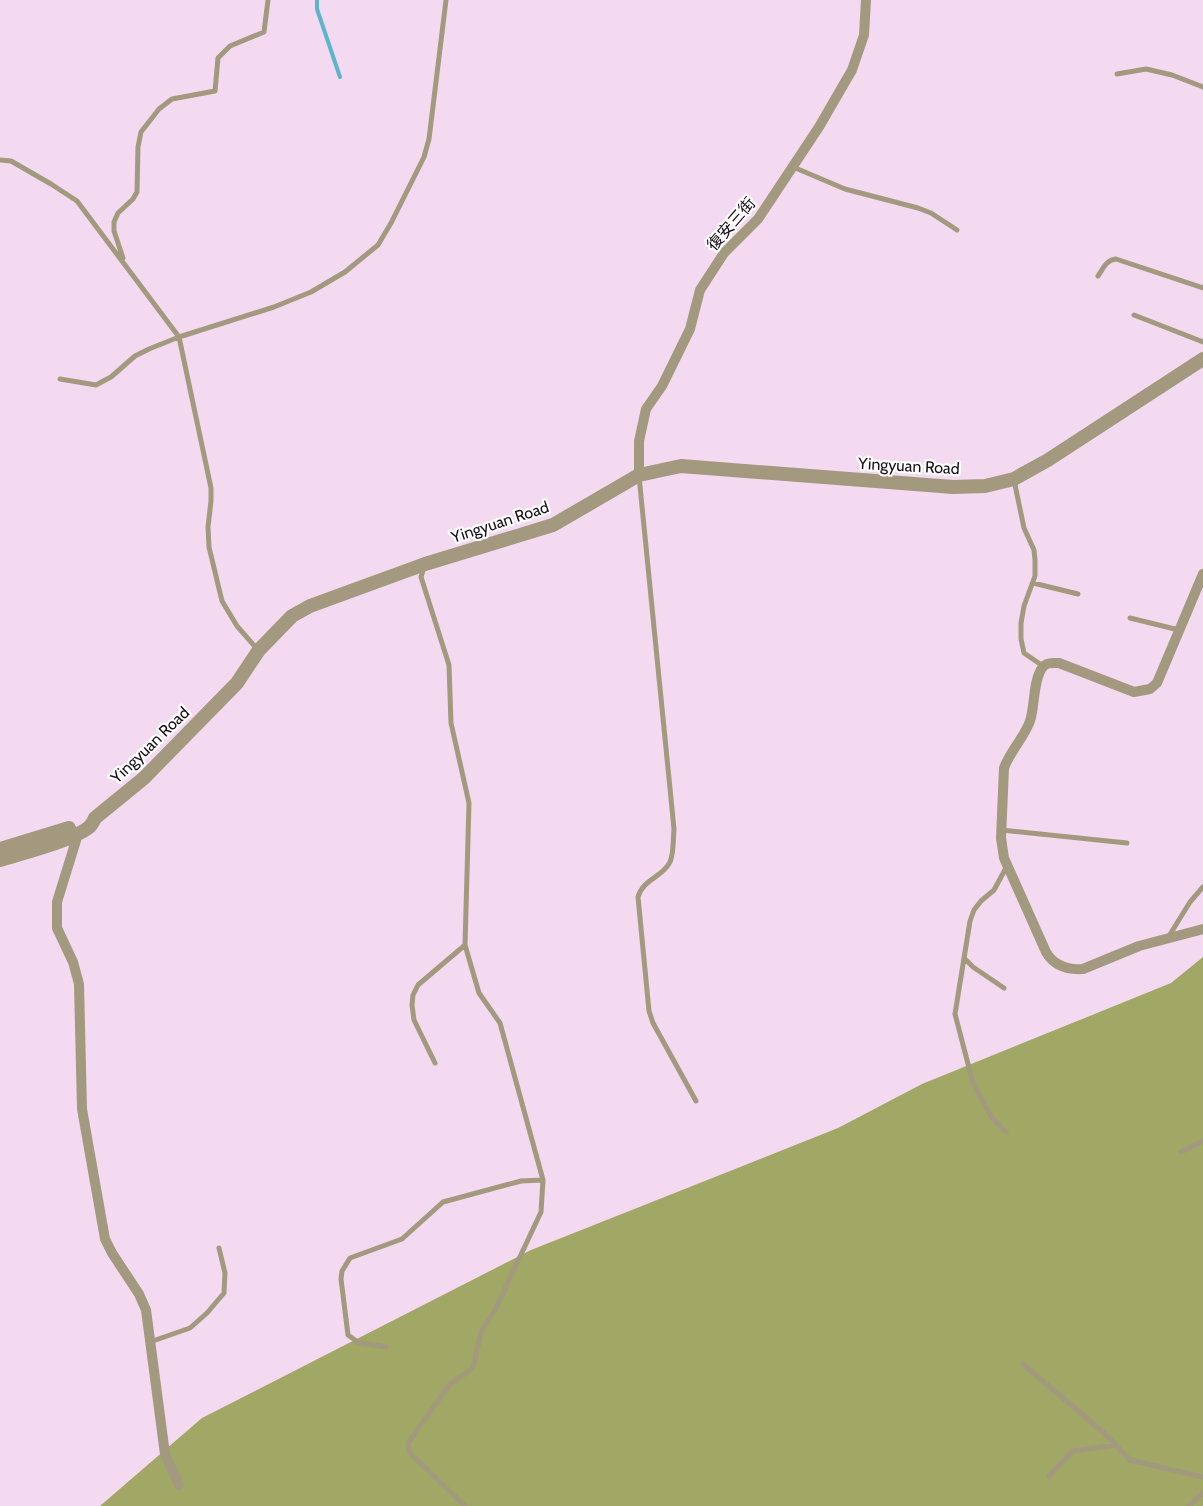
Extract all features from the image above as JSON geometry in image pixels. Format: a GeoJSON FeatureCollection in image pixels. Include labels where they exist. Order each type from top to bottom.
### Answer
{"type":"FeatureCollection","features":[{"type":"Feature","properties":{"kind":"street","name":"復安三街"},"geometry":{"type":"LineString","coordinates":[[639,475],[639,441],[646,409],[662,386],[690,329],[700,290],[724,253],[758,220],[793,167],[852,70],[864,35],[866,0]]}},
{"type":"Feature","properties":{"kind":"street","name":"Yingyuan Road"},"geometry":{"type":"LineString","coordinates":[[94,818],[144,778],[237,683],[259,650],[292,616],[310,606],[425,564],[553,525],[639,475],[681,466],[954,487],[986,486],[1014,479],[1048,460],[1203,359]]}},
{"type":"Feature","properties":{"kind":"street"},"geometry":{"type":"LineString","coordinates":[[1203,574],[1180,630],[1156,682],[1150,689],[1134,692],[1059,663],[1049,663],[1042,666],[1030,721],[1007,758],[1004,768],[1002,830],[1002,846],[1008,866],[1046,952],[1051,961],[1059,966],[1075,970],[1083,969],[1117,954],[1167,938],[1203,930]]}},
{"type":"Feature","properties":{"kind":"street"},"geometry":{"type":"LineString","coordinates":[[0,860],[26,853],[78,834],[90,826],[94,818]]}},
{"type":"Feature","properties":{"kind":"street"},"geometry":{"type":"LineString","coordinates":[[0,849],[73,827],[86,819],[94,818]]}},
{"type":"Feature","properties":{"kind":"street"},"geometry":{"type":"LineString","coordinates":[[78,834],[57,902],[57,928],[73,962],[79,984],[82,1109],[105,1239],[146,1310],[165,1454],[179,1485]]}},
{"type":"Feature","properties":{"kind":"lane"},"geometry":{"type":"LineString","coordinates":[[124,264],[114,231],[114,222],[118,213],[133,199],[137,192],[138,147],[141,132],[159,110],[172,99],[215,91],[218,58],[230,46],[264,32],[268,0]]}},
{"type":"Feature","properties":{"kind":"lane"},"geometry":{"type":"LineString","coordinates":[[60,380],[96,385],[111,378],[134,356],[179,337],[274,307],[311,292],[346,272],[378,245],[424,157],[429,139],[446,0]]}},
{"type":"Feature","properties":{"kind":"lane"},"geometry":{"type":"LineString","coordinates":[[1117,74],[1146,69],[1172,75],[1203,87]]}},
{"type":"Feature","properties":{"kind":"lane"},"geometry":{"type":"LineString","coordinates":[[0,160],[11,161],[77,201],[179,337],[211,488],[212,501],[208,527],[209,547],[222,601],[237,626],[259,650]]}},
{"type":"Feature","properties":{"kind":"lane"},"geometry":{"type":"LineString","coordinates":[[793,167],[846,189],[931,213],[956,230]]}},
{"type":"Feature","properties":{"kind":"lane"},"geometry":{"type":"LineString","coordinates":[[1098,276],[1107,263],[1111,260],[1116,260],[1203,288]]}},
{"type":"Feature","properties":{"kind":"lane"},"geometry":{"type":"LineString","coordinates":[[1134,315],[1203,342]]}},
{"type":"Feature","properties":{"kind":"lane"},"geometry":{"type":"LineString","coordinates":[[639,475],[674,829],[671,860],[666,867],[640,889],[638,897],[649,1011],[653,1022],[696,1101]]}},
{"type":"Feature","properties":{"kind":"lane"},"geometry":{"type":"LineString","coordinates":[[1014,479],[1024,528],[1034,550],[1035,576],[1024,606],[1021,639],[1024,653],[1042,666]]}},
{"type":"Feature","properties":{"kind":"lane"},"geometry":{"type":"LineString","coordinates":[[425,564],[422,578],[449,665],[451,723],[469,803],[464,945],[479,993],[500,1023],[544,1180],[541,1212],[495,1310],[480,1332],[473,1368],[450,1385],[408,1444],[409,1452],[465,1506]]}},
{"type":"Feature","properties":{"kind":"lane"},"geometry":{"type":"LineString","coordinates":[[1033,583],[1078,594]]}},
{"type":"Feature","properties":{"kind":"lane"},"geometry":{"type":"LineString","coordinates":[[1130,618],[1180,630]]}},
{"type":"Feature","properties":{"kind":"lane"},"geometry":{"type":"LineString","coordinates":[[1002,830],[1127,843]]}},
{"type":"Feature","properties":{"kind":"lane"},"geometry":{"type":"LineString","coordinates":[[1006,1132],[992,1118],[973,1084],[955,1014],[967,934],[974,910],[994,890],[1008,866]]}},
{"type":"Feature","properties":{"kind":"lane"},"geometry":{"type":"LineString","coordinates":[[1167,938],[1190,902],[1203,888]]}},
{"type":"Feature","properties":{"kind":"lane"},"geometry":{"type":"LineString","coordinates":[[435,1063],[414,1020],[413,995],[418,985],[464,945]]}},
{"type":"Feature","properties":{"kind":"lane"},"geometry":{"type":"LineString","coordinates":[[964,958],[972,967],[1004,988]]}},
{"type":"Feature","properties":{"kind":"lane"},"geometry":{"type":"LineString","coordinates":[[1181,1152],[1203,1141]]}},
{"type":"Feature","properties":{"kind":"lane"},"geometry":{"type":"LineString","coordinates":[[386,1347],[359,1343],[348,1335],[341,1279],[342,1270],[350,1258],[402,1239],[443,1202],[521,1181],[544,1180]]}},
{"type":"Feature","properties":{"kind":"lane"},"geometry":{"type":"LineString","coordinates":[[150,1342],[190,1328],[207,1313],[224,1293],[225,1274],[219,1248]]}},
{"type":"Feature","properties":{"kind":"lane"},"geometry":{"type":"LineString","coordinates":[[1023,1364],[1104,1433],[1130,1460],[1203,1476]]}},
{"type":"Feature","properties":{"kind":"lane"},"geometry":{"type":"LineString","coordinates":[[1049,1476],[1073,1451],[1115,1444]]}},
{"type":"Feature","properties":{"kind":"lane"},"geometry":{"type":"LineString","coordinates":[[1188,1506],[1203,1493]]}},
{"type":"Feature","properties":{"kind":"green space"},"geometry":{"type":"Polygon","coordinates":[[[1203,957],[1203,1506],[100,1506],[202,1418],[531,1250],[838,1128],[922,1084],[1171,983],[1203,957]]]}},
{"type":"Feature","properties":{"kind":"waterway"},"geometry":{"type":"LineString","coordinates":[[317,0],[317,9],[340,77]]}}]}
